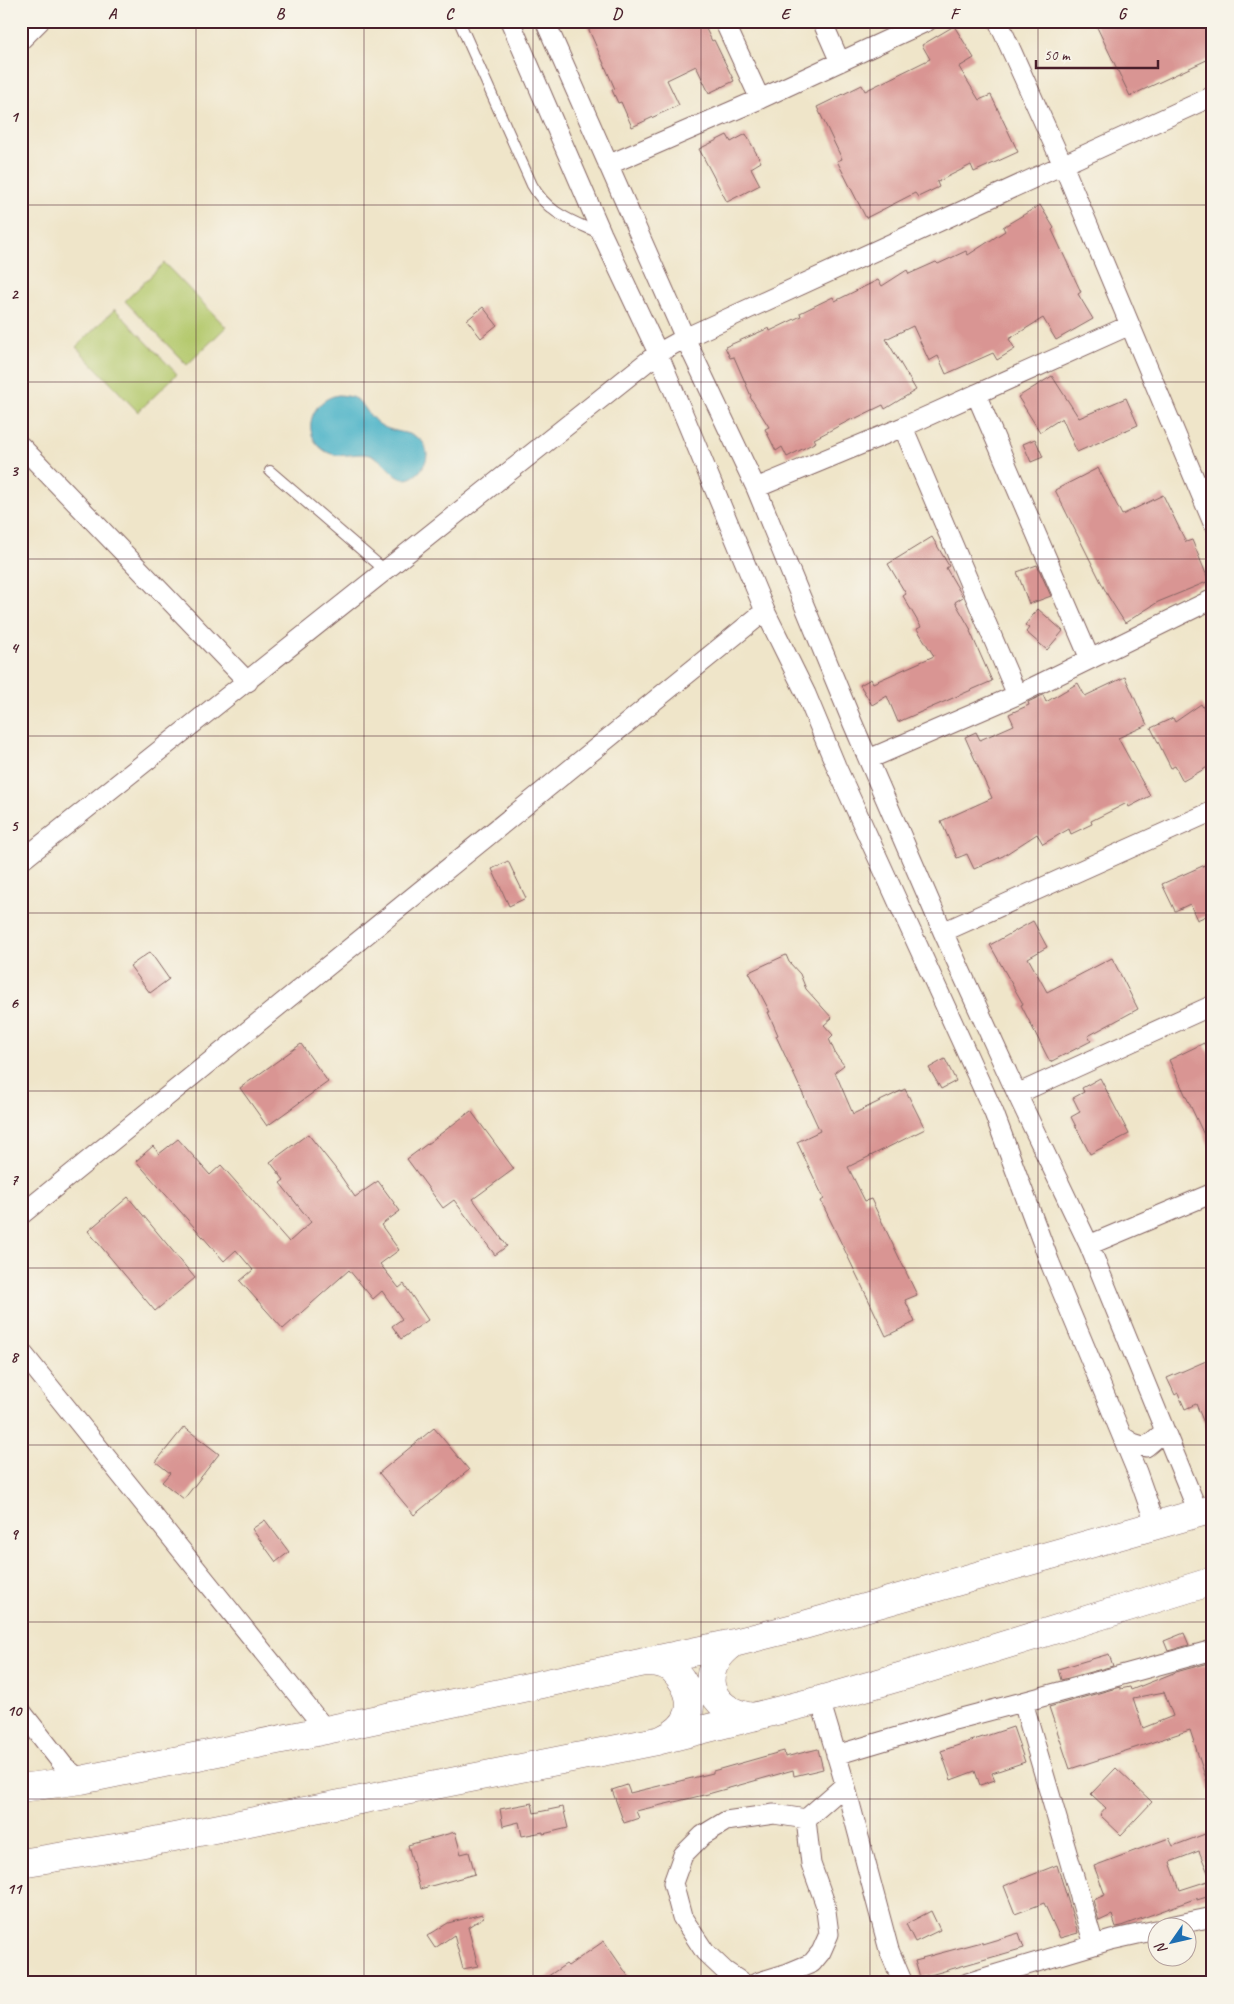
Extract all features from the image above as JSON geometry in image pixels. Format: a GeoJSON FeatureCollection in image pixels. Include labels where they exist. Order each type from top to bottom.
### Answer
{"type":"FeatureCollection","features":[{"type":"Feature","properties":{"kind":"street"},"geometry":{"type":"LineString","coordinates":[[21,40],[40,21]]}},
{"type":"Feature","properties":{"kind":"street"},"geometry":{"type":"LineString","coordinates":[[510,21],[602,234],[658,353],[766,611],[806,694],[836,766],[994,1113],[1050,1263],[1137,1472],[1156,1526]]}},
{"type":"Feature","properties":{"kind":"street"},"geometry":{"type":"LineString","coordinates":[[21,1788],[81,1780],[734,1643],[1206,1512],[1165,1431],[1089,1245],[943,932],[756,488],[685,338],[545,21]]}},
{"type":"Feature","properties":{"kind":"street"},"geometry":{"type":"LineString","coordinates":[[724,21],[760,99]]}},
{"type":"Feature","properties":{"kind":"street"},"geometry":{"type":"LineString","coordinates":[[822,21],[840,62]]}},
{"type":"Feature","properties":{"kind":"street"},"geometry":{"type":"LineString","coordinates":[[608,165],[760,99],[928,21]]}},
{"type":"Feature","properties":{"kind":"street"},"geometry":{"type":"LineString","coordinates":[[998,21],[1062,165],[1213,522]]}},
{"type":"Feature","properties":{"kind":"street"},"geometry":{"type":"LineString","coordinates":[[21,861],[248,682],[658,353],[685,338],[1213,96]]}},
{"type":"Feature","properties":{"kind":"street"},"geometry":{"type":"LineString","coordinates":[[756,488],[903,427],[1130,325]]}},
{"type":"Feature","properties":{"kind":"street"},"geometry":{"type":"LineString","coordinates":[[976,394],[1090,659]]}},
{"type":"Feature","properties":{"kind":"street"},"geometry":{"type":"LineString","coordinates":[[903,427],[1017,695]]}},
{"type":"Feature","properties":{"kind":"street"},"geometry":{"type":"LineString","coordinates":[[21,446],[248,682]]}},
{"type":"Feature","properties":{"kind":"street"},"geometry":{"type":"LineString","coordinates":[[869,759],[1017,695],[1213,599]]}},
{"type":"Feature","properties":{"kind":"street"},"geometry":{"type":"LineString","coordinates":[[21,1214],[766,611]]}},
{"type":"Feature","properties":{"kind":"street"},"geometry":{"type":"LineString","coordinates":[[943,932],[1213,811]]}},
{"type":"Feature","properties":{"kind":"street"},"geometry":{"type":"LineString","coordinates":[[1017,1094],[1213,1004]]}},
{"type":"Feature","properties":{"kind":"street"},"geometry":{"type":"LineString","coordinates":[[1089,1245],[1213,1193]]}},
{"type":"Feature","properties":{"kind":"street"},"geometry":{"type":"LineString","coordinates":[[21,1351],[326,1730]]}},
{"type":"Feature","properties":{"kind":"street"},"geometry":{"type":"LineString","coordinates":[[1122,1436],[1133,1443],[1146,1447],[1165,1431]]}},
{"type":"Feature","properties":{"kind":"street"},"geometry":{"type":"LineString","coordinates":[[21,1863],[139,1844],[657,1741],[820,1700],[1213,1581]]}},
{"type":"Feature","properties":{"kind":"street"},"geometry":{"type":"LineString","coordinates":[[734,1643],[717,1657],[712,1666],[712,1689],[723,1706],[732,1712],[753,1717]]}},
{"type":"Feature","properties":{"kind":"street"},"geometry":{"type":"LineString","coordinates":[[836,1755],[954,1720],[1213,1650]]}},
{"type":"Feature","properties":{"kind":"street"},"geometry":{"type":"LineString","coordinates":[[643,1662],[659,1662],[670,1666],[685,1685],[689,1696],[690,1707],[687,1718],[681,1728],[657,1741]]}},
{"type":"Feature","properties":{"kind":"street"},"geometry":{"type":"LineString","coordinates":[[820,1700],[889,1950],[904,1983]]}},
{"type":"Feature","properties":{"kind":"street"},"geometry":{"type":"LineString","coordinates":[[1023,1702],[1094,1945]]}},
{"type":"Feature","properties":{"kind":"street"},"geometry":{"type":"LineString","coordinates":[[21,1711],[64,1766],[81,1780]]}},
{"type":"Feature","properties":{"kind":"street"},"geometry":{"type":"LineString","coordinates":[[743,1983],[725,1971],[704,1952],[682,1917],[673,1883],[683,1855],[703,1835],[726,1821],[774,1814],[806,1819],[845,1785]]}},
{"type":"Feature","properties":{"kind":"street"},"geometry":{"type":"LineString","coordinates":[[756,1983],[788,1973],[812,1962],[821,1952],[829,1934],[824,1903],[811,1864],[806,1819]]}},
{"type":"Feature","properties":{"kind":"street"},"geometry":{"type":"LineString","coordinates":[[1196,1921],[1213,1917]]}},
{"type":"Feature","properties":{"kind":"street"},"geometry":{"type":"LineString","coordinates":[[967,1983],[1094,1945],[1146,1932]]}},
{"type":"Feature","properties":{"kind":"lane"},"geometry":{"type":"LineString","coordinates":[[459,21],[532,186],[540,200],[553,211],[602,234]]}},
{"type":"Feature","properties":{"kind":"lane"},"geometry":{"type":"LineString","coordinates":[[270,471],[386,571]]}},
{"type":"Feature","properties":{"kind":"green space"},"geometry":{"type":"Polygon","coordinates":[[[164,263],[226,327],[187,365],[125,301],[164,263]]]}},
{"type":"Feature","properties":{"kind":"green space"},"geometry":{"type":"Polygon","coordinates":[[[115,309],[177,374],[138,412],[76,347],[115,309]]]}},
{"type":"Feature","properties":{"kind":"water"},"geometry":{"type":"Polygon","coordinates":[[[338,395],[354,398],[359,401],[373,419],[385,428],[415,436],[421,440],[427,454],[425,463],[420,471],[412,477],[400,478],[373,456],[367,454],[331,454],[317,444],[311,428],[315,411],[328,398],[338,395]]]}},
{"type":"Feature","properties":{"kind":"building"},"geometry":{"type":"Polygon","coordinates":[[[585,21],[702,21],[712,41],[714,40],[734,81],[709,93],[696,66],[667,80],[679,105],[632,127],[621,102],[618,103],[612,90],[615,89],[585,21]]]}},
{"type":"Feature","properties":{"kind":"building"},"geometry":{"type":"Polygon","coordinates":[[[1094,21],[1213,21],[1213,57],[1130,96],[1094,21]]]}},
{"type":"Feature","properties":{"kind":"building"},"geometry":{"type":"Polygon","coordinates":[[[954,26],[974,58],[959,67],[979,100],[991,95],[1018,152],[974,172],[971,165],[937,182],[939,187],[918,197],[915,193],[866,218],[837,161],[842,159],[817,107],[862,85],[865,91],[930,59],[922,45],[954,26]]]}},
{"type":"Feature","properties":{"kind":"building"},"geometry":{"type":"Polygon","coordinates":[[[746,134],[761,162],[751,168],[760,185],[727,202],[699,149],[727,135],[731,142],[746,134]]]}},
{"type":"Feature","properties":{"kind":"building"},"geometry":{"type":"Polygon","coordinates":[[[1040,205],[1054,228],[1052,230],[1081,292],[1078,294],[1093,319],[1056,340],[1043,318],[1009,339],[1015,349],[997,360],[993,353],[946,374],[938,356],[929,361],[913,326],[886,339],[916,390],[885,409],[883,405],[852,419],[814,439],[816,442],[787,457],[782,447],[776,451],[765,429],[769,427],[750,397],[734,357],[730,358],[725,347],[769,328],[770,331],[801,316],[800,313],[833,297],[835,301],[878,280],[882,286],[907,270],[909,274],[936,262],[938,264],[966,251],[968,255],[1005,231],[1003,227],[1040,205]]]}},
{"type":"Feature","properties":{"kind":"building"},"geometry":{"type":"Polygon","coordinates":[[[483,307],[497,325],[481,338],[467,320],[483,307]]]}},
{"type":"Feature","properties":{"kind":"building"},"geometry":{"type":"Polygon","coordinates":[[[1052,376],[1079,418],[1126,398],[1138,425],[1077,452],[1062,418],[1040,432],[1018,397],[1052,376]]]}},
{"type":"Feature","properties":{"kind":"building"},"geometry":{"type":"Polygon","coordinates":[[[1035,439],[1043,457],[1031,462],[1023,444],[1035,439]]]}},
{"type":"Feature","properties":{"kind":"building"},"geometry":{"type":"Polygon","coordinates":[[[1098,468],[1122,515],[1163,495],[1186,542],[1192,540],[1209,581],[1158,602],[1125,623],[1108,596],[1055,490],[1098,468]]]}},
{"type":"Feature","properties":{"kind":"building"},"geometry":{"type":"Polygon","coordinates":[[[932,537],[949,566],[946,568],[963,597],[955,602],[971,630],[992,681],[898,722],[887,696],[872,705],[860,685],[871,679],[873,683],[934,656],[917,629],[921,627],[903,596],[906,594],[888,564],[932,537]]]}},
{"type":"Feature","properties":{"kind":"building"},"geometry":{"type":"Polygon","coordinates":[[[1037,565],[1051,596],[1029,604],[1017,572],[1037,565]]]}},
{"type":"Feature","properties":{"kind":"building"},"geometry":{"type":"Polygon","coordinates":[[[1038,609],[1063,631],[1047,650],[1026,632],[1029,628],[1025,625],[1038,609]]]}},
{"type":"Feature","properties":{"kind":"building"},"geometry":{"type":"Polygon","coordinates":[[[1125,677],[1147,725],[1118,738],[1150,796],[1129,807],[1127,803],[1091,821],[1092,824],[1071,834],[1069,829],[1043,844],[1037,834],[1003,856],[974,869],[967,854],[957,858],[941,821],[992,798],[965,737],[976,732],[980,740],[1014,725],[1009,714],[1029,705],[1028,702],[1043,695],[1046,702],[1078,683],[1085,696],[1125,677]]]}},
{"type":"Feature","properties":{"kind":"building"},"geometry":{"type":"Polygon","coordinates":[[[1201,704],[1205,711],[1213,706],[1213,764],[1183,781],[1175,766],[1171,768],[1151,728],[1173,718],[1175,722],[1201,704]]]}},
{"type":"Feature","properties":{"kind":"building"},"geometry":{"type":"Polygon","coordinates":[[[508,861],[526,898],[509,906],[492,869],[508,861]]]}},
{"type":"Feature","properties":{"kind":"building"},"geometry":{"type":"Polygon","coordinates":[[[1207,864],[1213,877],[1213,913],[1197,920],[1190,904],[1175,911],[1162,884],[1207,864]]]}},
{"type":"Feature","properties":{"kind":"building"},"geometry":{"type":"Polygon","coordinates":[[[1033,921],[1047,947],[1028,958],[1047,992],[1112,958],[1138,1009],[1088,1036],[1091,1041],[1050,1062],[1021,1005],[1023,1004],[990,945],[1033,921]]]}},
{"type":"Feature","properties":{"kind":"building"},"geometry":{"type":"Polygon","coordinates":[[[150,952],[169,979],[150,993],[130,966],[150,952]]]}},
{"type":"Feature","properties":{"kind":"building"},"geometry":{"type":"Polygon","coordinates":[[[786,955],[789,962],[800,974],[806,989],[832,1018],[824,1025],[833,1035],[829,1039],[836,1055],[844,1065],[835,1072],[853,1114],[905,1089],[925,1129],[848,1167],[865,1201],[871,1199],[917,1295],[905,1300],[915,1322],[886,1336],[821,1201],[824,1199],[797,1142],[820,1131],[776,1036],[778,1035],[768,1012],[770,1012],[749,972],[786,955]]]}},
{"type":"Feature","properties":{"kind":"building"},"geometry":{"type":"Polygon","coordinates":[[[1204,1043],[1213,1062],[1213,1154],[1169,1060],[1204,1043]]]}},
{"type":"Feature","properties":{"kind":"building"},"geometry":{"type":"Polygon","coordinates":[[[301,1044],[328,1082],[267,1126],[240,1088],[301,1044]]]}},
{"type":"Feature","properties":{"kind":"building"},"geometry":{"type":"Polygon","coordinates":[[[945,1059],[956,1081],[941,1089],[929,1068],[945,1059]]]}},
{"type":"Feature","properties":{"kind":"building"},"geometry":{"type":"Polygon","coordinates":[[[1100,1078],[1129,1134],[1090,1154],[1071,1117],[1080,1112],[1073,1098],[1084,1092],[1082,1088],[1100,1078]]]}},
{"type":"Feature","properties":{"kind":"building"},"geometry":{"type":"Polygon","coordinates":[[[471,1111],[514,1169],[473,1199],[507,1246],[495,1255],[454,1200],[443,1208],[407,1159],[471,1111]]]}},
{"type":"Feature","properties":{"kind":"building"},"geometry":{"type":"Polygon","coordinates":[[[308,1134],[355,1197],[378,1181],[400,1211],[381,1225],[399,1250],[380,1264],[399,1288],[404,1284],[428,1320],[401,1339],[392,1326],[402,1319],[382,1291],[373,1299],[349,1270],[283,1329],[240,1281],[253,1270],[236,1250],[224,1261],[136,1161],[153,1146],[159,1154],[178,1139],[210,1175],[221,1165],[289,1242],[311,1222],[280,1183],[284,1180],[270,1162],[308,1134]]]}},
{"type":"Feature","properties":{"kind":"building"},"geometry":{"type":"Polygon","coordinates":[[[128,1197],[195,1278],[155,1311],[88,1231],[128,1197]]]}},
{"type":"Feature","properties":{"kind":"building"},"geometry":{"type":"Polygon","coordinates":[[[1213,1358],[1213,1444],[1196,1404],[1185,1409],[1178,1393],[1175,1395],[1167,1378],[1213,1358]]]}},
{"type":"Feature","properties":{"kind":"building"},"geometry":{"type":"Polygon","coordinates":[[[184,1427],[219,1454],[184,1499],[162,1482],[170,1473],[156,1462],[184,1427]]]}},
{"type":"Feature","properties":{"kind":"building"},"geometry":{"type":"Polygon","coordinates":[[[434,1428],[469,1470],[414,1515],[379,1473],[434,1428]]]}},
{"type":"Feature","properties":{"kind":"building"},"geometry":{"type":"Polygon","coordinates":[[[265,1520],[289,1552],[276,1562],[252,1529],[265,1520]]]}},
{"type":"Feature","properties":{"kind":"building"},"geometry":{"type":"Polygon","coordinates":[[[1184,1633],[1189,1645],[1168,1651],[1164,1641],[1184,1633]]]}},
{"type":"Feature","properties":{"kind":"building"},"geometry":{"type":"Polygon","coordinates":[[[1109,1654],[1113,1666],[1061,1680],[1058,1669],[1109,1654]]]}},
{"type":"Feature","properties":{"kind":"building"},"geometry":{"type":"Polygon","coordinates":[[[1213,1662],[1213,1791],[1210,1791],[1190,1730],[1070,1769],[1049,1707],[1120,1687],[1120,1689],[1130,1687],[1131,1690],[1176,1672],[1213,1662]],[[1164,1692],[1133,1698],[1143,1728],[1173,1716],[1164,1692]]]}},
{"type":"Feature","properties":{"kind":"building"},"geometry":{"type":"Polygon","coordinates":[[[1013,1727],[1025,1762],[992,1773],[995,1780],[980,1785],[975,1771],[951,1780],[941,1751],[1013,1727]]]}},
{"type":"Feature","properties":{"kind":"building"},"geometry":{"type":"Polygon","coordinates":[[[818,1749],[823,1769],[794,1776],[793,1770],[708,1794],[636,1811],[639,1818],[624,1823],[612,1790],[627,1785],[630,1793],[713,1773],[713,1771],[784,1751],[785,1757],[818,1749]]]}},
{"type":"Feature","properties":{"kind":"building"},"geometry":{"type":"Polygon","coordinates":[[[1116,1768],[1152,1802],[1121,1835],[1100,1815],[1106,1808],[1091,1794],[1116,1768]]]}},
{"type":"Feature","properties":{"kind":"building"},"geometry":{"type":"Polygon","coordinates":[[[532,1803],[534,1813],[563,1807],[568,1828],[543,1834],[543,1832],[522,1836],[519,1822],[503,1826],[500,1809],[532,1803]]]}},
{"type":"Feature","properties":{"kind":"building"},"geometry":{"type":"Polygon","coordinates":[[[1213,1831],[1213,1895],[1197,1900],[1197,1898],[1121,1926],[1116,1927],[1112,1915],[1099,1921],[1093,1900],[1105,1895],[1094,1866],[1169,1838],[1173,1846],[1213,1831]],[[1199,1851],[1170,1862],[1180,1890],[1211,1880],[1199,1851]]]}},
{"type":"Feature","properties":{"kind":"building"},"geometry":{"type":"Polygon","coordinates":[[[455,1832],[461,1854],[469,1852],[475,1874],[420,1889],[408,1845],[455,1832]]]}},
{"type":"Feature","properties":{"kind":"building"},"geometry":{"type":"Polygon","coordinates":[[[1057,1865],[1078,1933],[1060,1938],[1044,1903],[1015,1914],[1004,1886],[1057,1865]]]}},
{"type":"Feature","properties":{"kind":"building"},"geometry":{"type":"Polygon","coordinates":[[[931,1911],[940,1930],[915,1942],[906,1924],[931,1911]]]}},
{"type":"Feature","properties":{"kind":"building"},"geometry":{"type":"Polygon","coordinates":[[[482,1914],[484,1917],[468,1927],[478,1966],[463,1969],[454,1935],[435,1948],[427,1936],[448,1923],[482,1914]]]}},
{"type":"Feature","properties":{"kind":"building"},"geometry":{"type":"Polygon","coordinates":[[[1019,1933],[1024,1948],[920,1978],[915,1961],[1019,1933]]]}},
{"type":"Feature","properties":{"kind":"building"},"geometry":{"type":"Polygon","coordinates":[[[604,1941],[633,1983],[538,1983],[566,1964],[568,1966],[604,1941]]]}}]}
